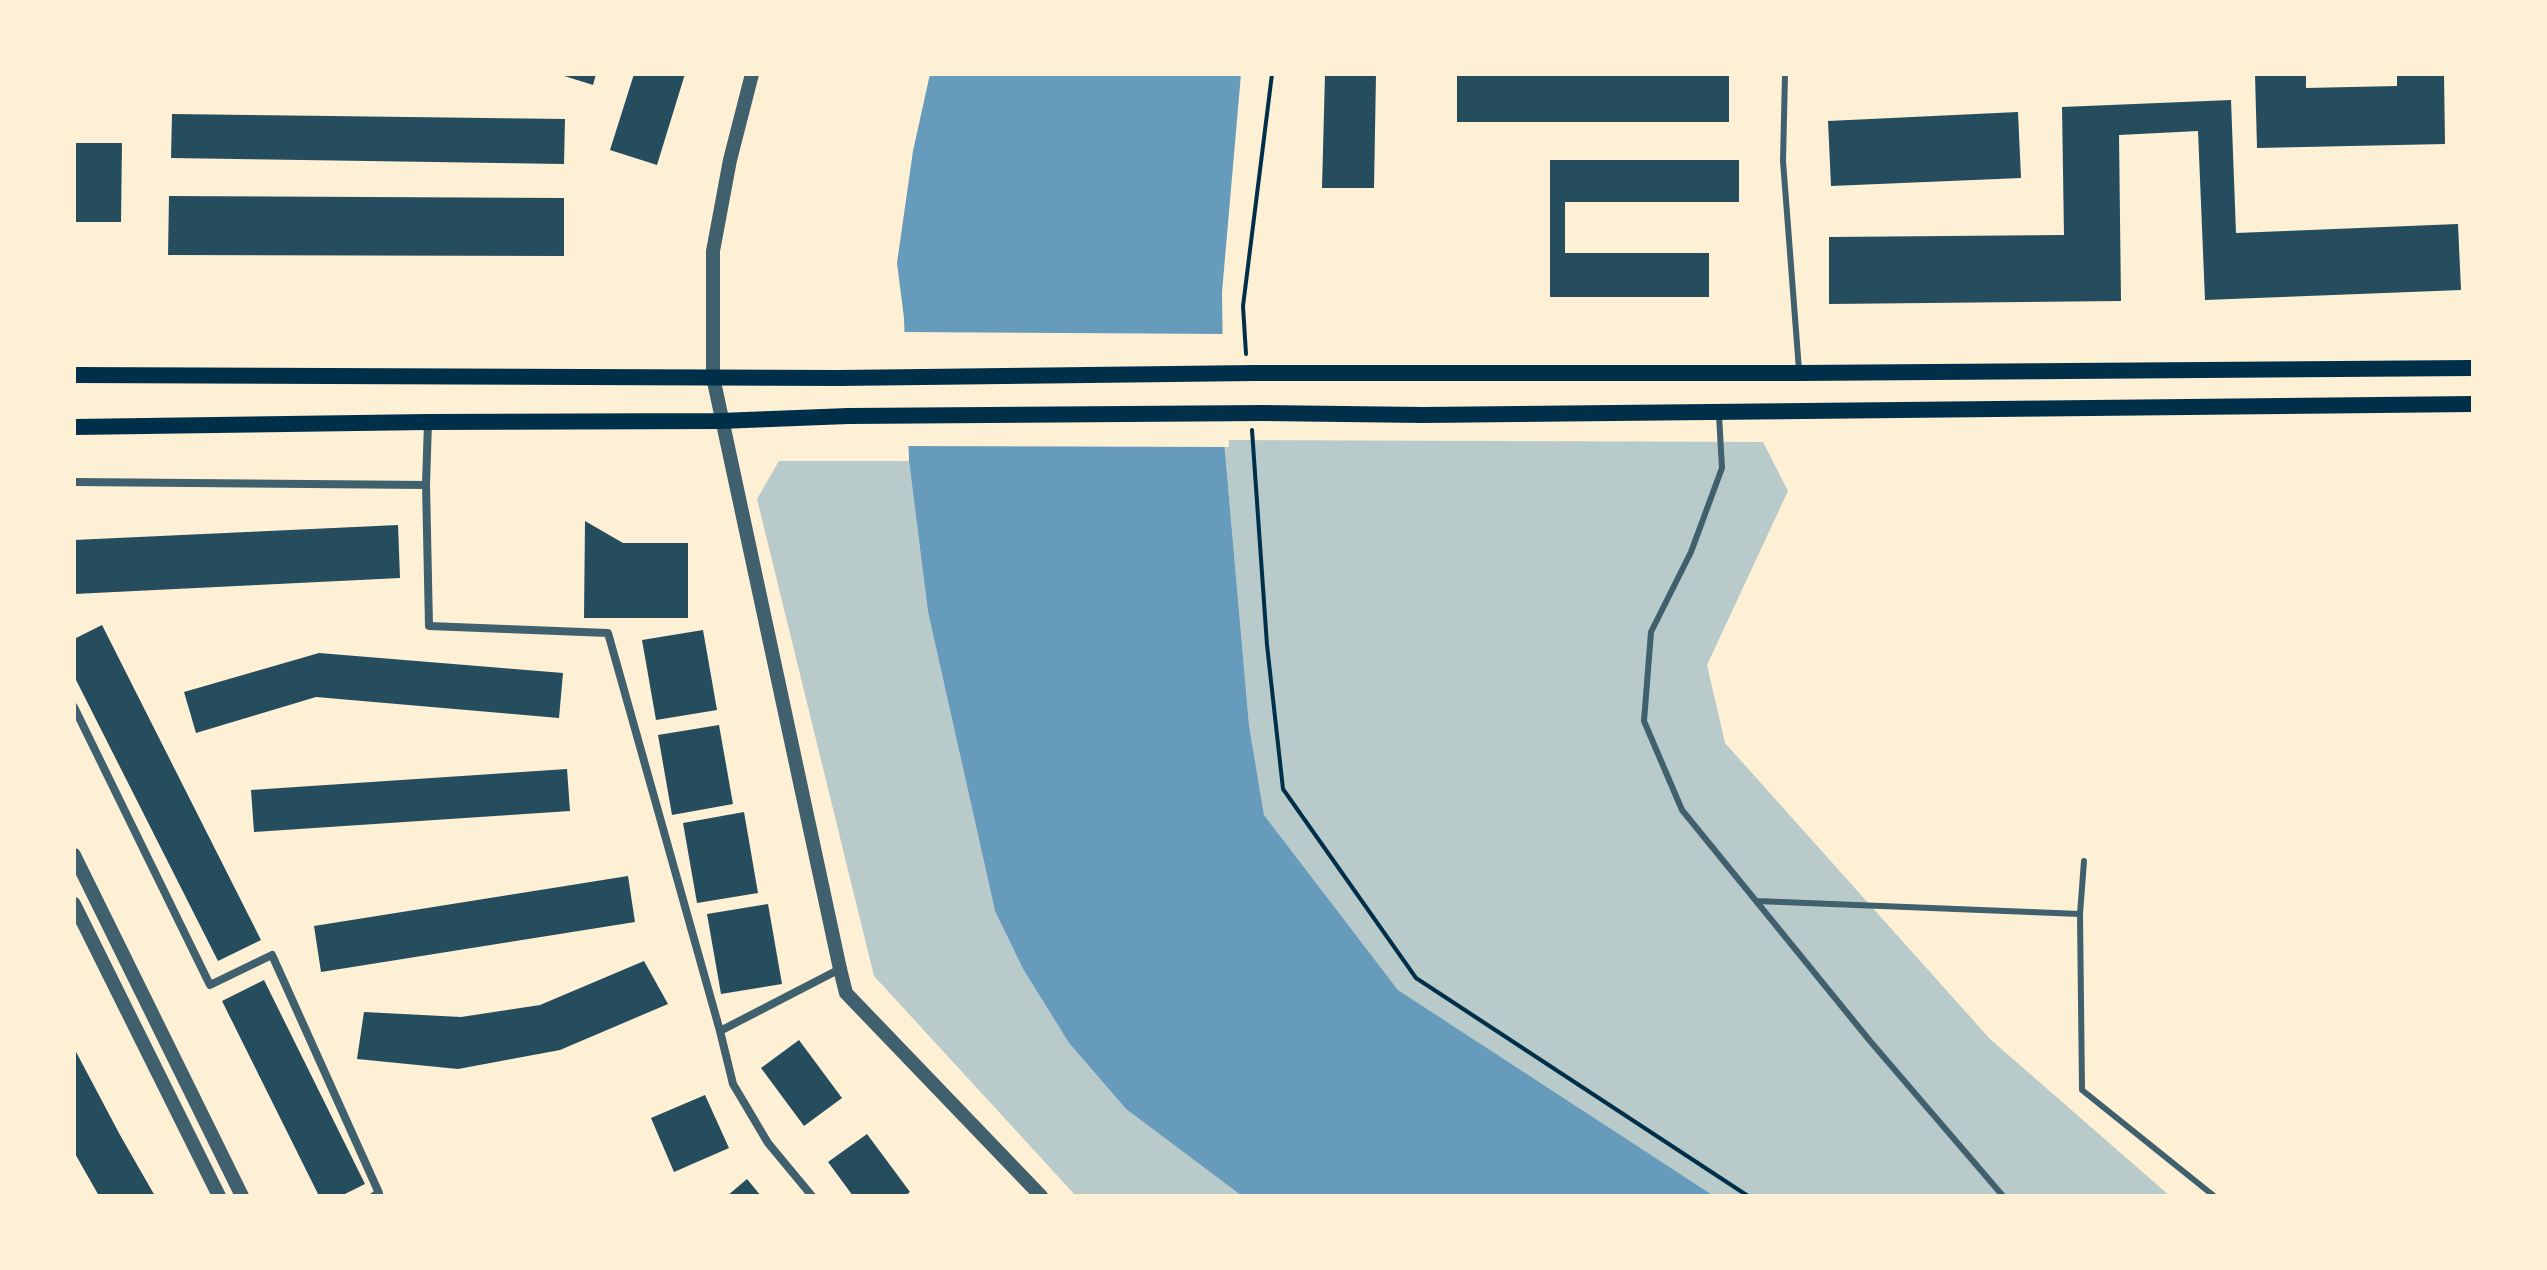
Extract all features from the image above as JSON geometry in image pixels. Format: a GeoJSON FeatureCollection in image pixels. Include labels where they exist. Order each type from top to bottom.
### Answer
{"type":"FeatureCollection","features":[{"type":"Feature","properties":{"kind":"main road"},"geometry":{"type":"LineString","coordinates":[[74,375],[839,378],[1250,370],[1799,373],[2473,368]]}},
{"type":"Feature","properties":{"kind":"main road"},"geometry":{"type":"LineString","coordinates":[[74,427],[720,421],[848,416],[1423,415],[2473,404]]}},
{"type":"Feature","properties":{"kind":"street"},"geometry":{"type":"LineString","coordinates":[[752,74],[730,160],[713,251],[713,377],[720,421],[846,993],[1041,1196]]}},
{"type":"Feature","properties":{"kind":"street"},"geometry":{"type":"LineString","coordinates":[[428,422],[429,626],[608,633],[733,1084],[768,1143],[812,1196]]}},
{"type":"Feature","properties":{"kind":"street"},"geometry":{"type":"LineString","coordinates":[[74,482],[426,485]]}},
{"type":"Feature","properties":{"kind":"street"},"geometry":{"type":"LineString","coordinates":[[74,707],[210,985],[272,955],[378,1195]]}},
{"type":"Feature","properties":{"kind":"street"},"geometry":{"type":"LineString","coordinates":[[74,855],[242,1196]]}},
{"type":"Feature","properties":{"kind":"street"},"geometry":{"type":"LineString","coordinates":[[74,904],[219,1196]]}},
{"type":"Feature","properties":{"kind":"street"},"geometry":{"type":"LineString","coordinates":[[720,1031],[840,969]]}},
{"type":"Feature","properties":{"kind":"lane"},"geometry":{"type":"LineString","coordinates":[[1785,74],[1783,161],[1799,373]]}},
{"type":"Feature","properties":{"kind":"lane"},"geometry":{"type":"LineString","coordinates":[[1719,411],[1722,468],[1691,552],[1651,632],[1644,721],[1682,810],[1870,1041],[2003,1196]]}},
{"type":"Feature","properties":{"kind":"lane"},"geometry":{"type":"LineString","coordinates":[[2084,861],[2080,914],[2082,1090],[2214,1196]]}},
{"type":"Feature","properties":{"kind":"lane"},"geometry":{"type":"LineString","coordinates":[[1757,901],[2080,914]]}},
{"type":"Feature","properties":{"kind":"path"},"geometry":{"type":"LineString","coordinates":[[1250,370],[1243,306],[1272,74]]}},
{"type":"Feature","properties":{"kind":"path"},"geometry":{"type":"LineString","coordinates":[[1252,429],[1267,645],[1283,789],[1416,978],[1748,1196]]}},
{"type":"Feature","properties":{"kind":"shaded area"},"geometry":{"type":"Polygon","coordinates":[[[1224,440],[1763,442],[1788,491],[1707,665],[1725,743],[1990,1039],[2170,1196],[1714,1196],[1398,990],[1264,815],[1249,725],[1224,440]]]}},
{"type":"Feature","properties":{"kind":"shaded area"},"geometry":{"type":"Polygon","coordinates":[[[779,461],[909,461],[928,612],[995,911],[1023,969],[1069,1043],[1126,1109],[1242,1196],[1076,1196],[874,976],[757,499],[779,461]]]}},
{"type":"Feature","properties":{"kind":"water"},"geometry":{"type":"Polygon","coordinates":[[[930,74],[1241,74],[1222,292],[1224,440],[1249,725],[1264,815],[1398,990],[1714,1196],[1242,1196],[1126,1109],[1069,1043],[1023,969],[995,911],[928,612],[909,461],[904,318],[897,263],[913,151],[930,74]]]}},
{"type":"Feature","properties":{"kind":"pier"},"geometry":{"type":"Polygon","coordinates":[[[901,332],[1227,334],[1229,447],[905,446],[901,332]]]}},
{"type":"Feature","properties":{"kind":"building"},"geometry":{"type":"Polygon","coordinates":[[[558,74],[596,74],[593,85],[558,74]]]}},
{"type":"Feature","properties":{"kind":"building"},"geometry":{"type":"Polygon","coordinates":[[[634,74],[685,74],[657,165],[610,150],[634,74]]]}},
{"type":"Feature","properties":{"kind":"building"},"geometry":{"type":"Polygon","coordinates":[[[1325,74],[1376,74],[1374,188],[1322,188],[1325,74]]]}},
{"type":"Feature","properties":{"kind":"building"},"geometry":{"type":"Polygon","coordinates":[[[1457,74],[1729,74],[1729,122],[1457,122],[1457,74]]]}},
{"type":"Feature","properties":{"kind":"building"},"geometry":{"type":"Polygon","coordinates":[[[2255,74],[2306,74],[2306,88],[2397,86],[2397,74],[2444,74],[2445,144],[2257,148],[2255,74]]]}},
{"type":"Feature","properties":{"kind":"building"},"geometry":{"type":"Polygon","coordinates":[[[2231,100],[2236,233],[2458,224],[2461,290],[2205,300],[2198,131],[2119,135],[2121,301],[1829,304],[1829,237],[2064,235],[2062,107],[2231,100]]]}},
{"type":"Feature","properties":{"kind":"building"},"geometry":{"type":"Polygon","coordinates":[[[2018,112],[2021,178],[1831,186],[1828,121],[2018,112]]]}},
{"type":"Feature","properties":{"kind":"building"},"geometry":{"type":"Polygon","coordinates":[[[172,114],[565,119],[564,164],[171,158],[172,114]]]}},
{"type":"Feature","properties":{"kind":"building"},"geometry":{"type":"Polygon","coordinates":[[[74,143],[122,143],[121,222],[74,222],[74,143]]]}},
{"type":"Feature","properties":{"kind":"building"},"geometry":{"type":"Polygon","coordinates":[[[1550,160],[1739,160],[1739,202],[1565,202],[1565,253],[1709,253],[1709,297],[1550,297],[1550,160]]]}},
{"type":"Feature","properties":{"kind":"building"},"geometry":{"type":"Polygon","coordinates":[[[169,196],[564,198],[564,256],[168,255],[169,196]]]}},
{"type":"Feature","properties":{"kind":"building"},"geometry":{"type":"Polygon","coordinates":[[[585,521],[623,543],[688,543],[688,618],[584,618],[585,521]]]}},
{"type":"Feature","properties":{"kind":"building"},"geometry":{"type":"Polygon","coordinates":[[[398,525],[400,578],[74,594],[74,540],[398,525]]]}},
{"type":"Feature","properties":{"kind":"building"},"geometry":{"type":"Polygon","coordinates":[[[102,625],[261,940],[218,961],[74,676],[74,639],[102,625]]]}},
{"type":"Feature","properties":{"kind":"building"},"geometry":{"type":"Polygon","coordinates":[[[703,630],[717,710],[656,720],[642,640],[703,630]]]}},
{"type":"Feature","properties":{"kind":"building"},"geometry":{"type":"Polygon","coordinates":[[[319,653],[563,673],[559,718],[316,697],[196,733],[184,692],[319,653]]]}},
{"type":"Feature","properties":{"kind":"building"},"geometry":{"type":"Polygon","coordinates":[[[719,725],[733,804],[672,815],[658,735],[719,725]]]}},
{"type":"Feature","properties":{"kind":"building"},"geometry":{"type":"Polygon","coordinates":[[[567,769],[570,811],[254,832],[251,790],[567,769]]]}},
{"type":"Feature","properties":{"kind":"building"},"geometry":{"type":"Polygon","coordinates":[[[744,812],[758,893],[697,903],[683,823],[744,812]]]}},
{"type":"Feature","properties":{"kind":"building"},"geometry":{"type":"Polygon","coordinates":[[[628,876],[635,922],[321,972],[314,926],[628,876]]]}},
{"type":"Feature","properties":{"kind":"building"},"geometry":{"type":"Polygon","coordinates":[[[768,904],[782,984],[721,994],[707,914],[768,904]]]}},
{"type":"Feature","properties":{"kind":"building"},"geometry":{"type":"Polygon","coordinates":[[[644,961],[668,1004],[560,1050],[458,1069],[357,1059],[364,1012],[461,1017],[540,1005],[644,961]]]}},
{"type":"Feature","properties":{"kind":"building"},"geometry":{"type":"Polygon","coordinates":[[[264,980],[365,1184],[341,1196],[319,1196],[222,1001],[264,980]]]}},
{"type":"Feature","properties":{"kind":"building"},"geometry":{"type":"Polygon","coordinates":[[[799,1040],[842,1098],[804,1126],[761,1068],[799,1040]]]}},
{"type":"Feature","properties":{"kind":"building"},"geometry":{"type":"Polygon","coordinates":[[[74,1048],[155,1196],[99,1196],[74,1152],[74,1048]]]}},
{"type":"Feature","properties":{"kind":"building"},"geometry":{"type":"Polygon","coordinates":[[[705,1095],[729,1148],[674,1172],[651,1118],[705,1095]]]}},
{"type":"Feature","properties":{"kind":"building"},"geometry":{"type":"Polygon","coordinates":[[[867,1134],[910,1192],[905,1196],[853,1196],[828,1162],[867,1134]]]}},
{"type":"Feature","properties":{"kind":"building"},"geometry":{"type":"Polygon","coordinates":[[[747,1179],[761,1196],[727,1196],[747,1179]]]}}]}
